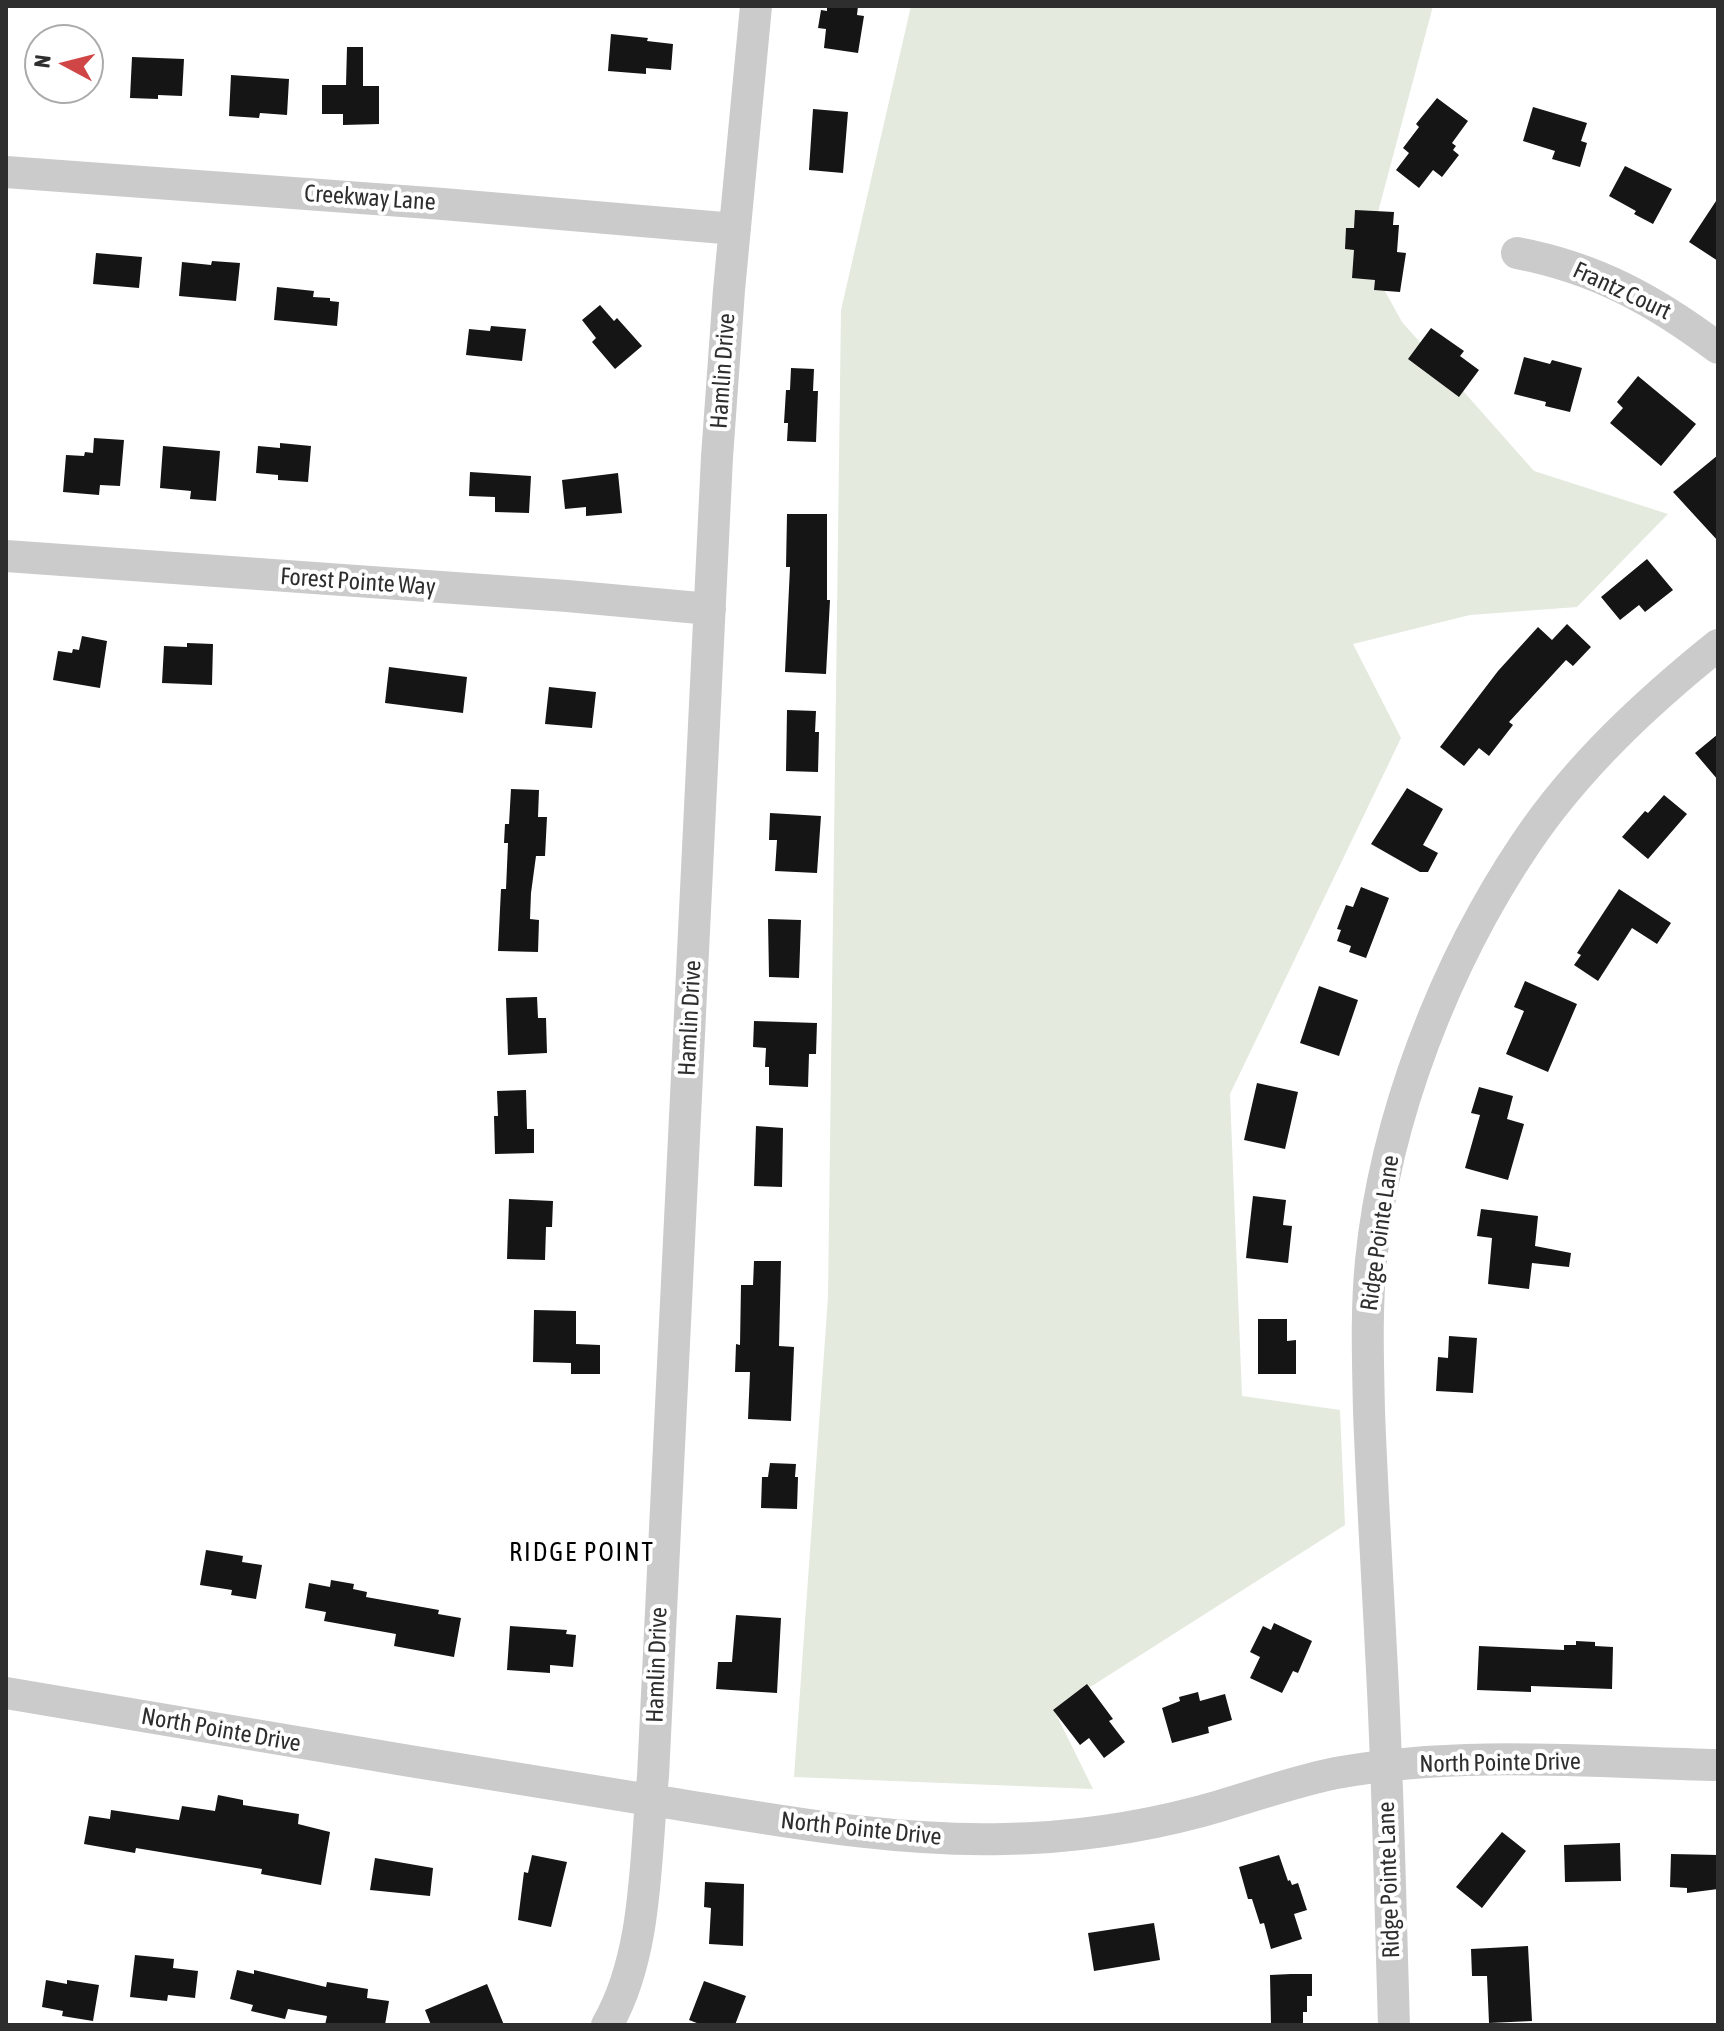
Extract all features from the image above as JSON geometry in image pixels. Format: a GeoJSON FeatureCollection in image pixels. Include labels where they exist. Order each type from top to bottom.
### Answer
{"type":"FeatureCollection","features":[{"type":"Feature","properties":{"kind":"street","name":"Hamlin Drive"},"geometry":{"type":"LineString","coordinates":[[607,2025],[627,1983],[637,1946],[650,1800],[717,457],[756,6]]}},
{"type":"Feature","properties":{"kind":"street","name":"Creekway Lane"},"geometry":{"type":"LineString","coordinates":[[6,172],[735,229]]}},
{"type":"Feature","properties":{"kind":"street","name":"Frantz Court"},"geometry":{"type":"LineString","coordinates":[[1517,253],[1596,274],[1644,297],[1718,348]]}},
{"type":"Feature","properties":{"kind":"street","name":"Forest Pointe Way"},"geometry":{"type":"LineString","coordinates":[[6,556],[710,609]]}},
{"type":"Feature","properties":{"kind":"street","name":"Ridge Pointe Lane"},"geometry":{"type":"LineString","coordinates":[[1394,2025],[1367,1327],[1371,1260],[1381,1194],[1402,1111],[1426,1038],[1456,968],[1493,896],[1527,841],[1574,781],[1628,724],[1718,645]]}},
{"type":"Feature","properties":{"kind":"street","name":"North Pointe Drive"},"geometry":{"type":"LineString","coordinates":[[6,1693],[475,1773],[842,1831],[916,1838],[1064,1836],[1132,1827],[1196,1813],[1333,1774],[1386,1766],[1513,1759],[1718,1765]]}},
{"type":"Feature","properties":{"kind":"shaded area"},"geometry":{"type":"Polygon","coordinates":[[[911,6],[1433,6],[1366,257],[1402,322],[1534,471],[1668,514],[1577,607],[1470,615],[1353,644],[1401,738],[1230,1094],[1242,1396],[1340,1410],[1345,1525],[1054,1710],[1093,1789],[794,1777],[828,1297],[841,310],[911,6]]]}},
{"type":"Feature","properties":{"kind":"building"},"geometry":{"type":"Polygon","coordinates":[[[827,6],[858,6],[857,15],[864,16],[858,53],[824,48],[826,29],[818,28],[821,10],[827,11],[827,6]]]}},
{"type":"Feature","properties":{"kind":"building"},"geometry":{"type":"Polygon","coordinates":[[[611,34],[673,44],[671,70],[646,68],[646,74],[608,71],[611,34]]]}},
{"type":"Feature","properties":{"kind":"building"},"geometry":{"type":"Polygon","coordinates":[[[347,47],[363,47],[363,86],[379,86],[379,124],[343,125],[343,114],[322,114],[322,85],[346,85],[347,47]]]}},
{"type":"Feature","properties":{"kind":"building"},"geometry":{"type":"Polygon","coordinates":[[[132,57],[184,59],[182,96],[130,98],[132,57]]]}},
{"type":"Feature","properties":{"kind":"building"},"geometry":{"type":"Polygon","coordinates":[[[231,75],[289,79],[287,115],[260,113],[259,118],[229,116],[231,75]]]}},
{"type":"Feature","properties":{"kind":"building"},"geometry":{"type":"Polygon","coordinates":[[[1437,98],[1468,121],[1452,143],[1456,146],[1453,150],[1459,155],[1442,177],[1433,170],[1419,188],[1396,170],[1409,153],[1403,148],[1419,127],[1416,124],[1437,98]]]}},
{"type":"Feature","properties":{"kind":"building"},"geometry":{"type":"Polygon","coordinates":[[[1533,107],[1587,123],[1581,141],[1587,143],[1580,167],[1552,159],[1555,151],[1523,141],[1533,107]]]}},
{"type":"Feature","properties":{"kind":"building"},"geometry":{"type":"Polygon","coordinates":[[[813,109],[848,112],[843,173],[809,170],[813,109]]]}},
{"type":"Feature","properties":{"kind":"building"},"geometry":{"type":"Polygon","coordinates":[[[1625,166],[1672,189],[1653,224],[1609,196],[1625,166]]]}},
{"type":"Feature","properties":{"kind":"building"},"geometry":{"type":"Polygon","coordinates":[[[1718,198],[1718,261],[1689,242],[1718,198]]]}},
{"type":"Feature","properties":{"kind":"building"},"geometry":{"type":"Polygon","coordinates":[[[1355,210],[1394,212],[1393,225],[1399,225],[1397,252],[1406,253],[1400,292],[1374,290],[1375,280],[1352,278],[1354,250],[1345,249],[1346,228],[1354,228],[1355,210]]]}},
{"type":"Feature","properties":{"kind":"building"},"geometry":{"type":"Polygon","coordinates":[[[96,253],[142,257],[139,288],[93,284],[96,253]]]}},
{"type":"Feature","properties":{"kind":"building"},"geometry":{"type":"Polygon","coordinates":[[[212,261],[240,263],[236,301],[179,296],[182,262],[211,265],[212,261]]]}},
{"type":"Feature","properties":{"kind":"building"},"geometry":{"type":"Polygon","coordinates":[[[277,287],[314,291],[313,297],[339,302],[337,326],[274,320],[277,287]]]}},
{"type":"Feature","properties":{"kind":"building"},"geometry":{"type":"Polygon","coordinates":[[[600,305],[614,321],[617,318],[642,346],[615,369],[592,342],[596,338],[582,320],[600,305]]]}},
{"type":"Feature","properties":{"kind":"building"},"geometry":{"type":"Polygon","coordinates":[[[491,326],[526,329],[522,361],[466,355],[469,329],[490,331],[491,326]]]}},
{"type":"Feature","properties":{"kind":"building"},"geometry":{"type":"Polygon","coordinates":[[[1431,328],[1464,351],[1460,356],[1479,370],[1459,397],[1408,359],[1431,328]]]}},
{"type":"Feature","properties":{"kind":"building"},"geometry":{"type":"Polygon","coordinates":[[[1524,357],[1582,368],[1570,412],[1514,394],[1524,357]]]}},
{"type":"Feature","properties":{"kind":"building"},"geometry":{"type":"Polygon","coordinates":[[[791,368],[814,369],[813,391],[818,391],[816,442],[787,441],[788,423],[784,423],[791,368]]]}},
{"type":"Feature","properties":{"kind":"building"},"geometry":{"type":"Polygon","coordinates":[[[1638,376],[1696,424],[1661,466],[1610,423],[1623,408],[1617,402],[1638,376]]]}},
{"type":"Feature","properties":{"kind":"building"},"geometry":{"type":"Polygon","coordinates":[[[94,438],[124,440],[120,486],[100,485],[99,495],[63,492],[66,455],[93,453],[94,438]]]}},
{"type":"Feature","properties":{"kind":"building"},"geometry":{"type":"Polygon","coordinates":[[[280,443],[311,446],[308,482],[278,480],[278,475],[256,473],[258,446],[280,448],[280,443]]]}},
{"type":"Feature","properties":{"kind":"building"},"geometry":{"type":"Polygon","coordinates":[[[163,446],[220,451],[216,501],[190,499],[191,491],[160,488],[163,446]]]}},
{"type":"Feature","properties":{"kind":"building"},"geometry":{"type":"Polygon","coordinates":[[[1718,455],[1718,541],[1673,492],[1718,455]]]}},
{"type":"Feature","properties":{"kind":"building"},"geometry":{"type":"Polygon","coordinates":[[[470,472],[531,476],[529,513],[495,512],[495,497],[469,496],[470,472]]]}},
{"type":"Feature","properties":{"kind":"building"},"geometry":{"type":"Polygon","coordinates":[[[618,473],[622,513],[586,516],[586,507],[565,509],[562,480],[618,473]]]}},
{"type":"Feature","properties":{"kind":"building"},"geometry":{"type":"Polygon","coordinates":[[[787,514],[827,514],[827,600],[830,600],[826,674],[785,672],[790,567],[786,567],[787,514]]]}},
{"type":"Feature","properties":{"kind":"building"},"geometry":{"type":"Polygon","coordinates":[[[1647,559],[1673,590],[1645,612],[1639,605],[1620,620],[1601,597],[1647,559]]]}},
{"type":"Feature","properties":{"kind":"building"},"geometry":{"type":"Polygon","coordinates":[[[1567,624],[1591,647],[1573,666],[1566,660],[1509,722],[1513,725],[1489,756],[1479,748],[1464,766],[1440,747],[1498,671],[1538,627],[1552,640],[1567,624]]]}},
{"type":"Feature","properties":{"kind":"building"},"geometry":{"type":"Polygon","coordinates":[[[82,636],[107,641],[100,688],[53,680],[58,651],[72,653],[73,649],[79,650],[82,636]]]}},
{"type":"Feature","properties":{"kind":"building"},"geometry":{"type":"Polygon","coordinates":[[[187,643],[213,644],[212,685],[162,683],[164,646],[187,647],[187,643]]]}},
{"type":"Feature","properties":{"kind":"building"},"geometry":{"type":"Polygon","coordinates":[[[389,667],[467,677],[463,713],[385,703],[389,667]]]}},
{"type":"Feature","properties":{"kind":"building"},"geometry":{"type":"Polygon","coordinates":[[[549,687],[596,692],[592,728],[545,724],[549,687]]]}},
{"type":"Feature","properties":{"kind":"building"},"geometry":{"type":"Polygon","coordinates":[[[787,710],[816,711],[818,772],[786,771],[787,710]]]}},
{"type":"Feature","properties":{"kind":"building"},"geometry":{"type":"Polygon","coordinates":[[[1718,734],[1718,780],[1695,753],[1718,734]]]}},
{"type":"Feature","properties":{"kind":"building"},"geometry":{"type":"Polygon","coordinates":[[[1407,788],[1443,809],[1423,845],[1438,853],[1428,872],[1420,872],[1371,844],[1407,788]]]}},
{"type":"Feature","properties":{"kind":"building"},"geometry":{"type":"Polygon","coordinates":[[[511,789],[539,790],[538,817],[547,817],[545,856],[536,856],[531,893],[530,919],[539,920],[538,952],[498,951],[501,889],[506,889],[508,843],[504,843],[505,824],[509,824],[511,789]]]}},
{"type":"Feature","properties":{"kind":"building"},"geometry":{"type":"Polygon","coordinates":[[[1664,795],[1687,814],[1648,859],[1622,837],[1664,795]]]}},
{"type":"Feature","properties":{"kind":"building"},"geometry":{"type":"Polygon","coordinates":[[[770,813],[821,816],[817,873],[775,871],[777,840],[769,840],[770,813]]]}},
{"type":"Feature","properties":{"kind":"building"},"geometry":{"type":"Polygon","coordinates":[[[1361,887],[1389,898],[1366,958],[1349,952],[1351,946],[1337,941],[1341,930],[1337,929],[1346,905],[1353,907],[1361,887]]]}},
{"type":"Feature","properties":{"kind":"building"},"geometry":{"type":"Polygon","coordinates":[[[1619,889],[1671,923],[1657,944],[1632,928],[1598,981],[1574,965],[1581,955],[1577,953],[1619,889]]]}},
{"type":"Feature","properties":{"kind":"building"},"geometry":{"type":"Polygon","coordinates":[[[768,919],[801,920],[799,978],[769,977],[768,919]]]}},
{"type":"Feature","properties":{"kind":"building"},"geometry":{"type":"Polygon","coordinates":[[[1525,981],[1577,1004],[1548,1072],[1506,1054],[1524,1011],[1514,1007],[1525,981]]]}},
{"type":"Feature","properties":{"kind":"building"},"geometry":{"type":"Polygon","coordinates":[[[1319,986],[1358,1000],[1339,1056],[1300,1043],[1319,986]]]}},
{"type":"Feature","properties":{"kind":"building"},"geometry":{"type":"Polygon","coordinates":[[[537,997],[538,1018],[546,1018],[547,1053],[508,1055],[506,998],[537,997]]]}},
{"type":"Feature","properties":{"kind":"building"},"geometry":{"type":"Polygon","coordinates":[[[754,1021],[817,1023],[816,1054],[809,1054],[808,1087],[769,1085],[769,1067],[765,1067],[766,1048],[753,1047],[754,1021]]]}},
{"type":"Feature","properties":{"kind":"building"},"geometry":{"type":"Polygon","coordinates":[[[1257,1083],[1298,1092],[1285,1149],[1244,1140],[1257,1083]]]}},
{"type":"Feature","properties":{"kind":"building"},"geometry":{"type":"Polygon","coordinates":[[[1479,1087],[1513,1096],[1507,1119],[1524,1124],[1508,1180],[1465,1168],[1480,1115],[1471,1113],[1479,1087]]]}},
{"type":"Feature","properties":{"kind":"building"},"geometry":{"type":"Polygon","coordinates":[[[526,1090],[527,1129],[534,1129],[534,1153],[495,1154],[497,1091],[526,1090]]]}},
{"type":"Feature","properties":{"kind":"building"},"geometry":{"type":"Polygon","coordinates":[[[756,1126],[783,1128],[782,1187],[754,1186],[756,1126]]]}},
{"type":"Feature","properties":{"kind":"building"},"geometry":{"type":"Polygon","coordinates":[[[1253,1196],[1286,1200],[1283,1225],[1292,1226],[1288,1263],[1246,1258],[1253,1196]]]}},
{"type":"Feature","properties":{"kind":"building"},"geometry":{"type":"Polygon","coordinates":[[[509,1199],[553,1201],[552,1227],[546,1227],[545,1260],[507,1259],[509,1199]]]}},
{"type":"Feature","properties":{"kind":"building"},"geometry":{"type":"Polygon","coordinates":[[[1481,1209],[1538,1216],[1535,1246],[1571,1253],[1569,1267],[1532,1263],[1529,1289],[1488,1284],[1492,1238],[1477,1236],[1481,1209]]]}},
{"type":"Feature","properties":{"kind":"building"},"geometry":{"type":"Polygon","coordinates":[[[754,1261],[781,1261],[779,1346],[794,1347],[791,1421],[748,1419],[750,1372],[735,1372],[736,1344],[740,1345],[741,1285],[753,1285],[754,1261]]]}},
{"type":"Feature","properties":{"kind":"building"},"geometry":{"type":"Polygon","coordinates":[[[534,1310],[576,1311],[576,1344],[600,1345],[600,1374],[571,1374],[571,1363],[533,1362],[534,1310]]]}},
{"type":"Feature","properties":{"kind":"building"},"geometry":{"type":"Polygon","coordinates":[[[1258,1319],[1287,1319],[1287,1341],[1296,1340],[1296,1374],[1258,1374],[1258,1319]]]}},
{"type":"Feature","properties":{"kind":"building"},"geometry":{"type":"Polygon","coordinates":[[[1449,1336],[1477,1338],[1473,1393],[1436,1391],[1438,1357],[1448,1358],[1449,1336]]]}},
{"type":"Feature","properties":{"kind":"building"},"geometry":{"type":"Polygon","coordinates":[[[770,1463],[796,1464],[797,1509],[761,1508],[762,1477],[768,1477],[770,1463]]]}},
{"type":"Feature","properties":{"kind":"building"},"geometry":{"type":"Polygon","coordinates":[[[206,1550],[243,1556],[242,1562],[262,1565],[256,1599],[231,1595],[232,1590],[200,1585],[206,1550]]]}},
{"type":"Feature","properties":{"kind":"building"},"geometry":{"type":"Polygon","coordinates":[[[331,1580],[354,1584],[353,1589],[367,1592],[366,1597],[439,1610],[438,1614],[461,1618],[454,1657],[394,1646],[396,1634],[324,1621],[326,1612],[305,1608],[309,1583],[330,1587],[331,1580]]]}},
{"type":"Feature","properties":{"kind":"building"},"geometry":{"type":"Polygon","coordinates":[[[736,1615],[781,1618],[777,1693],[716,1689],[718,1662],[732,1662],[736,1615]]]}},
{"type":"Feature","properties":{"kind":"building"},"geometry":{"type":"Polygon","coordinates":[[[1274,1623],[1312,1641],[1298,1673],[1293,1671],[1282,1693],[1250,1678],[1260,1657],[1250,1652],[1263,1626],[1271,1630],[1274,1623]]]}},
{"type":"Feature","properties":{"kind":"building"},"geometry":{"type":"Polygon","coordinates":[[[510,1626],[567,1630],[566,1634],[576,1635],[573,1667],[550,1665],[550,1673],[507,1670],[510,1626]]]}},
{"type":"Feature","properties":{"kind":"building"},"geometry":{"type":"Polygon","coordinates":[[[1576,1641],[1613,1647],[1612,1689],[1531,1686],[1531,1692],[1477,1690],[1479,1646],[1564,1650],[1564,1645],[1576,1645],[1576,1641]]]}},
{"type":"Feature","properties":{"kind":"building"},"geometry":{"type":"Polygon","coordinates":[[[1087,1684],[1113,1719],[1109,1721],[1125,1742],[1104,1758],[1089,1738],[1080,1745],[1053,1710],[1087,1684]]]}},
{"type":"Feature","properties":{"kind":"building"},"geometry":{"type":"Polygon","coordinates":[[[1198,1692],[1200,1701],[1225,1694],[1232,1720],[1208,1727],[1209,1733],[1172,1743],[1162,1708],[1180,1701],[1179,1697],[1198,1692]]]}},
{"type":"Feature","properties":{"kind":"building"},"geometry":{"type":"Polygon","coordinates":[[[218,1795],[243,1800],[243,1805],[299,1814],[298,1824],[330,1832],[321,1885],[261,1874],[262,1869],[136,1848],[135,1853],[84,1844],[89,1816],[110,1819],[111,1810],[179,1820],[182,1806],[215,1811],[218,1795]]]}},
{"type":"Feature","properties":{"kind":"building"},"geometry":{"type":"Polygon","coordinates":[[[1502,1832],[1526,1851],[1482,1908],[1456,1887],[1502,1832]]]}},
{"type":"Feature","properties":{"kind":"building"},"geometry":{"type":"Polygon","coordinates":[[[1620,1843],[1621,1881],[1565,1882],[1564,1845],[1620,1843]]]}},
{"type":"Feature","properties":{"kind":"building"},"geometry":{"type":"Polygon","coordinates":[[[1671,1854],[1718,1855],[1718,1889],[1687,1893],[1687,1888],[1670,1887],[1671,1854]]]}},
{"type":"Feature","properties":{"kind":"building"},"geometry":{"type":"Polygon","coordinates":[[[532,1855],[567,1862],[551,1927],[518,1920],[524,1872],[528,1873],[532,1855]]]}},
{"type":"Feature","properties":{"kind":"building"},"geometry":{"type":"Polygon","coordinates":[[[1279,1855],[1288,1881],[1292,1885],[1298,1883],[1307,1910],[1294,1914],[1302,1939],[1271,1949],[1264,1923],[1260,1924],[1252,1899],[1248,1899],[1239,1867],[1279,1855]]]}},
{"type":"Feature","properties":{"kind":"building"},"geometry":{"type":"Polygon","coordinates":[[[375,1858],[433,1868],[430,1896],[370,1890],[375,1858]]]}},
{"type":"Feature","properties":{"kind":"building"},"geometry":{"type":"Polygon","coordinates":[[[705,1882],[744,1884],[743,1946],[709,1944],[711,1908],[704,1907],[705,1882]]]}},
{"type":"Feature","properties":{"kind":"building"},"geometry":{"type":"Polygon","coordinates":[[[1154,1923],[1160,1960],[1094,1971],[1088,1933],[1154,1923]]]}},
{"type":"Feature","properties":{"kind":"building"},"geometry":{"type":"Polygon","coordinates":[[[1528,1946],[1532,2021],[1489,2023],[1487,1976],[1472,1976],[1471,1949],[1528,1946]]]}},
{"type":"Feature","properties":{"kind":"building"},"geometry":{"type":"Polygon","coordinates":[[[135,1955],[174,1959],[173,1968],[198,1971],[195,1998],[168,1995],[167,2001],[130,1997],[135,1955]]]}},
{"type":"Feature","properties":{"kind":"building"},"geometry":{"type":"Polygon","coordinates":[[[237,1970],[254,1974],[254,1970],[326,1987],[327,1982],[368,1989],[367,1998],[389,2001],[385,2025],[325,2025],[327,2016],[288,2009],[285,2019],[251,2011],[253,2005],[230,1999],[237,1970]]]}},
{"type":"Feature","properties":{"kind":"building"},"geometry":{"type":"Polygon","coordinates":[[[1312,1974],[1312,1996],[1307,1996],[1303,2025],[1271,2025],[1270,1975],[1312,1974]]]}},
{"type":"Feature","properties":{"kind":"building"},"geometry":{"type":"Polygon","coordinates":[[[46,1980],[99,1985],[93,2021],[62,2016],[63,2011],[42,2007],[46,1980]]]}},
{"type":"Feature","properties":{"kind":"building"},"geometry":{"type":"Polygon","coordinates":[[[704,1981],[746,1996],[735,2025],[702,2025],[689,2020],[704,1981]]]}},
{"type":"Feature","properties":{"kind":"building"},"geometry":{"type":"Polygon","coordinates":[[[487,1984],[504,2025],[431,2025],[425,2010],[487,1984]]]}},
{"type":"Feature","properties":{"kind":"district","name":"RIDGE POINT"},"geometry":{"type":"Point","coordinates":[582,1553]}}]}
